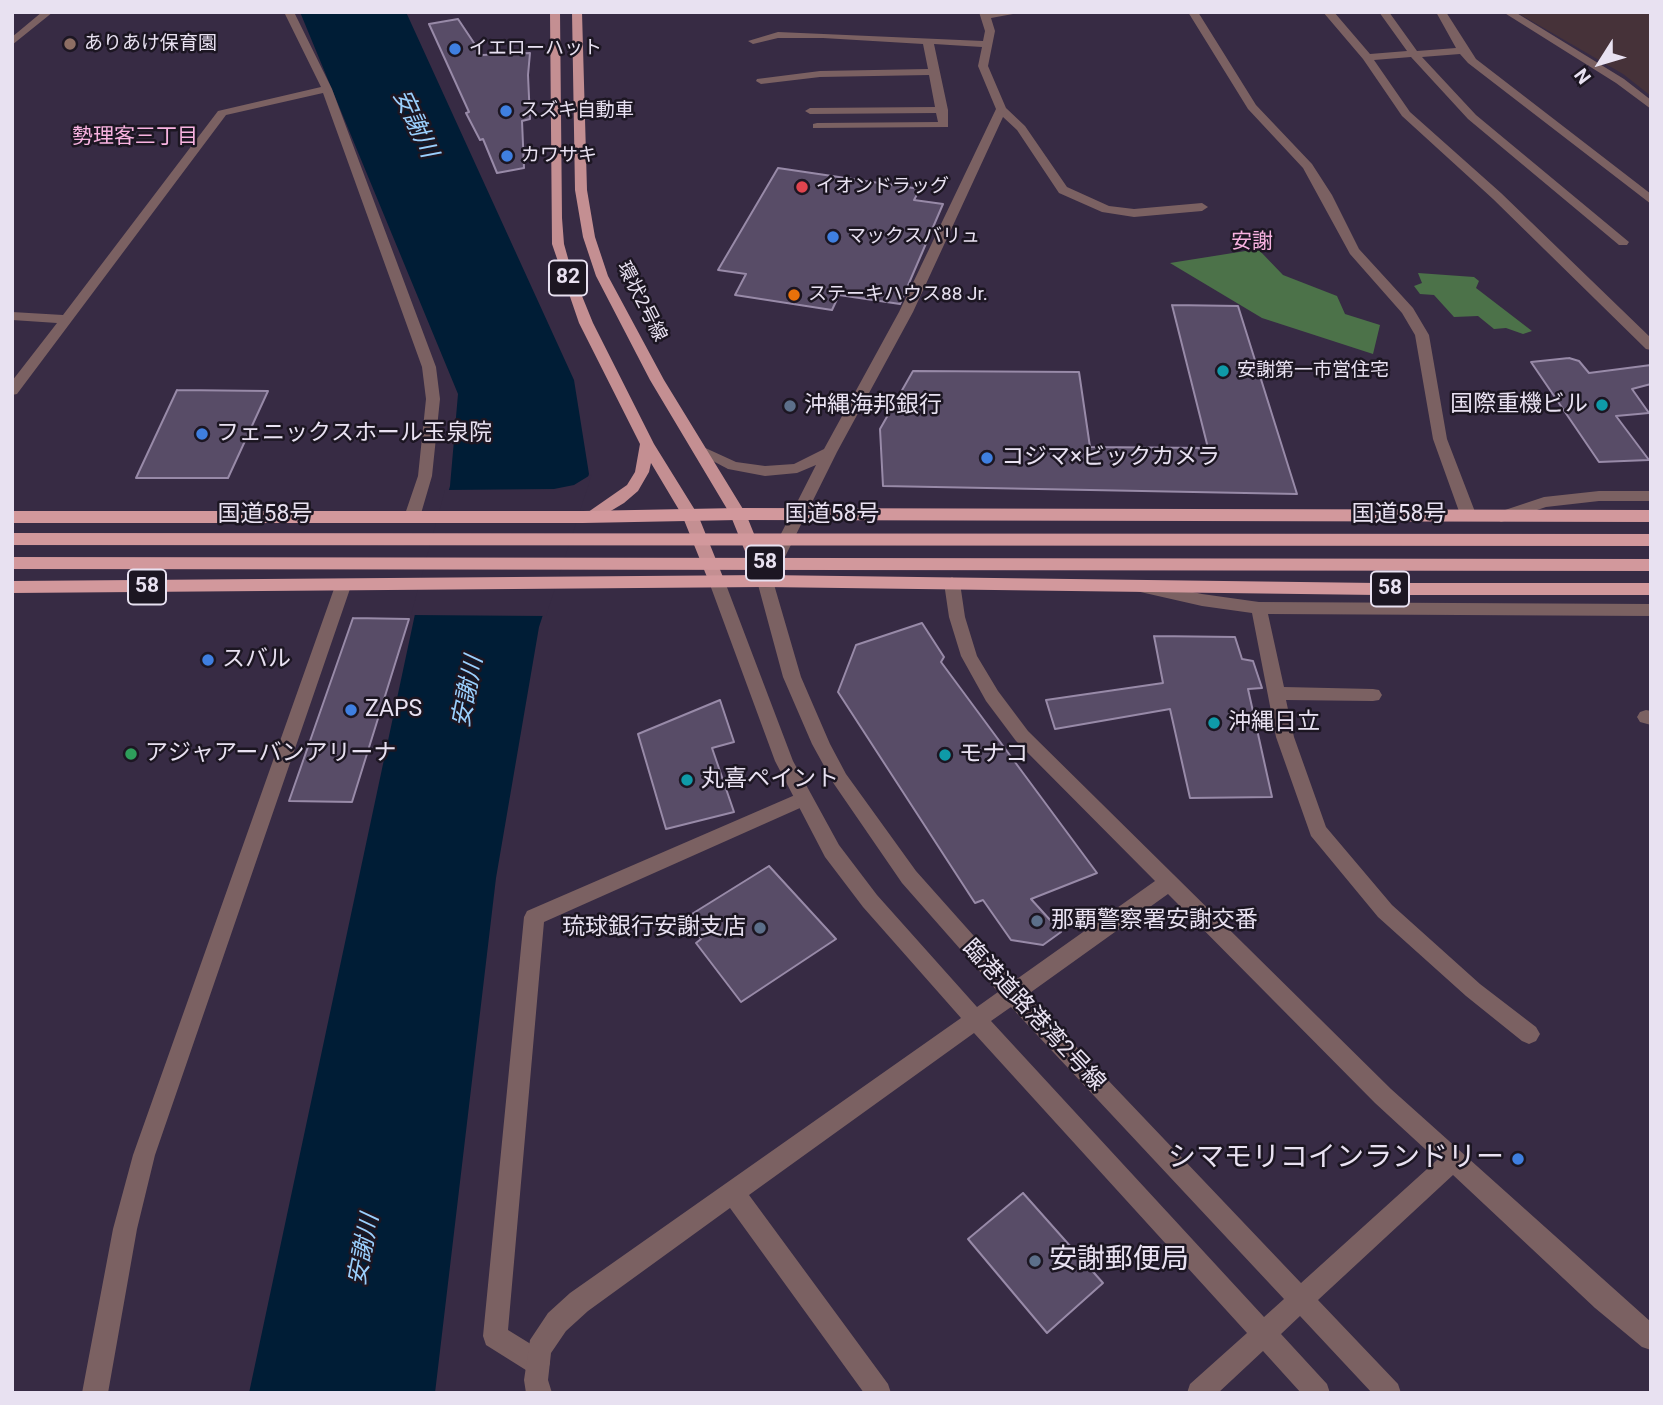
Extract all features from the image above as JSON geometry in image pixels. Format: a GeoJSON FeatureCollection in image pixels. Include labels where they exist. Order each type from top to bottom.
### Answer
{"type":"FeatureCollection","features":[{"type":"Feature","properties":{"kind":"highway","name":"58"},"geometry":{"type":"LineString","coordinates":[[12,517],[586,517],[738,514],[1651,516]]}},
{"type":"Feature","properties":{"kind":"highway","name":"国道58号"},"geometry":{"type":"LineString","coordinates":[[12,539],[1651,540]]}},
{"type":"Feature","properties":{"kind":"highway","name":"国道58号"},"geometry":{"type":"LineString","coordinates":[[12,563],[1651,565]]}},
{"type":"Feature","properties":{"kind":"highway","name":"58"},"geometry":{"type":"LineString","coordinates":[[12,587],[765,582],[1130,584],[1377,589],[1651,589]]}},
{"type":"Feature","properties":{"kind":"main road","name":"82"},"geometry":{"type":"LineString","coordinates":[[555,12],[558,244],[573,295],[586,323],[647,444],[690,515],[718,582]]}},
{"type":"Feature","properties":{"kind":"main road","name":"環状2号線"},"geometry":{"type":"LineString","coordinates":[[578,12],[581,190],[589,237],[603,276],[626,323],[738,514],[765,582]]}},
{"type":"Feature","properties":{"kind":"main road"},"geometry":{"type":"LineString","coordinates":[[586,517],[619,500],[633,488],[642,472],[647,444]]}},
{"type":"Feature","properties":{"kind":"street"},"geometry":{"type":"LineString","coordinates":[[12,42],[48,12]]}},
{"type":"Feature","properties":{"kind":"street"},"geometry":{"type":"LineString","coordinates":[[289,12],[327,89],[429,367],[433,399],[425,476],[412,517]]}},
{"type":"Feature","properties":{"kind":"street"},"geometry":{"type":"LineString","coordinates":[[1019,12],[985,14],[990,31],[983,66],[1001,109],[1021,128],[1063,190],[1106,209],[1133,213],[1202,207]]}},
{"type":"Feature","properties":{"kind":"street"},"geometry":{"type":"LineString","coordinates":[[1193,12],[1252,107],[1308,166],[1354,251],[1408,311],[1422,335],[1440,439],[1469,517]]}},
{"type":"Feature","properties":{"kind":"street"},"geometry":{"type":"LineString","coordinates":[[1328,12],[1367,57],[1406,114],[1497,196],[1651,346]]}},
{"type":"Feature","properties":{"kind":"street"},"geometry":{"type":"LineString","coordinates":[[1384,12],[1414,54],[1472,117],[1623,242]]}},
{"type":"Feature","properties":{"kind":"street"},"geometry":{"type":"LineString","coordinates":[[1441,12],[1463,51],[1491,78],[1651,200]]}},
{"type":"Feature","properties":{"kind":"street"},"geometry":{"type":"LineString","coordinates":[[1508,12],[1620,82],[1651,106]]}},
{"type":"Feature","properties":{"kind":"street"},"geometry":{"type":"LineString","coordinates":[[753,41],[778,35],[823,35],[988,44]]}},
{"type":"Feature","properties":{"kind":"street"},"geometry":{"type":"LineString","coordinates":[[817,126],[944,125],[928,41]]}},
{"type":"Feature","properties":{"kind":"street"},"geometry":{"type":"LineString","coordinates":[[1367,57],[1463,51]]}},
{"type":"Feature","properties":{"kind":"street"},"geometry":{"type":"LineString","coordinates":[[761,80],[820,74],[933,72]]}},
{"type":"Feature","properties":{"kind":"street"},"geometry":{"type":"LineString","coordinates":[[14,385],[222,113],[327,89]]}},
{"type":"Feature","properties":{"kind":"street"},"geometry":{"type":"LineString","coordinates":[[765,582],[830,452],[906,312],[1001,109]]}},
{"type":"Feature","properties":{"kind":"street"},"geometry":{"type":"LineString","coordinates":[[810,111],[943,110]]}},
{"type":"Feature","properties":{"kind":"street"},"geometry":{"type":"LineString","coordinates":[[12,316],[65,319]]}},
{"type":"Feature","properties":{"kind":"street"},"geometry":{"type":"LineString","coordinates":[[701,451],[733,466],[765,471],[797,468],[830,452]]}},
{"type":"Feature","properties":{"kind":"street"},"geometry":{"type":"LineString","coordinates":[[1501,517],[1544,502],[1598,496],[1651,496]]}},
{"type":"Feature","properties":{"kind":"street","name":"臨港道路港湾2号線"},"geometry":{"type":"LineString","coordinates":[[718,582],[774,738],[802,799],[832,851],[870,901],[975,1020],[1318,1393]]}},
{"type":"Feature","properties":{"kind":"street","name":"臨港道路港湾2号線"},"geometry":{"type":"LineString","coordinates":[[765,582],[792,677],[821,744],[840,779],[909,877],[1012,994],[1389,1393]]}},
{"type":"Feature","properties":{"kind":"street"},"geometry":{"type":"LineString","coordinates":[[952,583],[957,617],[970,656],[1006,716],[1055,771],[1452,1161],[1647,1329]]}},
{"type":"Feature","properties":{"kind":"street"},"geometry":{"type":"LineString","coordinates":[[1130,584],[1202,600],[1259,608],[1651,610]]}},
{"type":"Feature","properties":{"kind":"street"},"geometry":{"type":"LineString","coordinates":[[95,1393],[125,1230],[144,1155],[343,586]]}},
{"type":"Feature","properties":{"kind":"street"},"geometry":{"type":"LineString","coordinates":[[1259,608],[1285,737],[1318,831],[1385,911],[1473,990],[1529,1034]]}},
{"type":"Feature","properties":{"kind":"street"},"geometry":{"type":"LineString","coordinates":[[1276,693],[1373,695]]}},
{"type":"Feature","properties":{"kind":"street"},"geometry":{"type":"LineString","coordinates":[[538,1363],[495,1336],[534,917],[802,799]]}},
{"type":"Feature","properties":{"kind":"street"},"geometry":{"type":"LineString","coordinates":[[539,1393],[536,1380],[539,1349],[557,1322],[579,1302],[1168,883]]}},
{"type":"Feature","properties":{"kind":"street"},"geometry":{"type":"LineString","coordinates":[[1199,1393],[1452,1161]]}},
{"type":"Feature","properties":{"kind":"street"},"geometry":{"type":"LineString","coordinates":[[734,1194],[879,1393]]}},
{"type":"Feature","properties":{"kind":"shaded area"},"geometry":{"type":"Polygon","coordinates":[[[1516,12],[1651,14],[1651,96],[1623,74],[1516,12]]]}},
{"type":"Feature","properties":{"kind":"green space"},"geometry":{"type":"Polygon","coordinates":[[[1258,249],[1283,275],[1337,296],[1345,314],[1380,325],[1373,354],[1262,318],[1170,263],[1258,249]]]}},
{"type":"Feature","properties":{"kind":"green space"},"geometry":{"type":"Polygon","coordinates":[[[1418,273],[1474,277],[1479,281],[1476,288],[1532,331],[1523,334],[1506,328],[1494,329],[1478,316],[1454,317],[1434,295],[1420,294],[1414,286],[1422,283],[1418,273]]]}},
{"type":"Feature","properties":{"kind":"water","name":"安謝川"},"geometry":{"type":"Polygon","coordinates":[[[300,12],[406,12],[574,380],[589,474],[539,627],[496,878],[435,1393],[249,1393],[415,614],[450,486],[458,394],[300,12]]]}},
{"type":"Feature","properties":{"kind":"pier"},"geometry":{"type":"Polygon","coordinates":[[[592,474],[546,616],[411,615],[445,490],[554,489],[574,485],[592,474]]]}},
{"type":"Feature","properties":{"kind":"building"},"geometry":{"type":"Polygon","coordinates":[[[458,19],[482,55],[530,53],[530,119],[522,121],[524,168],[497,173],[483,139],[480,140],[466,113],[469,112],[429,24],[458,19]]]}},
{"type":"Feature","properties":{"kind":"building","name":"マックスバリュ"},"geometry":{"type":"Polygon","coordinates":[[[778,168],[920,189],[914,200],[943,204],[900,304],[839,295],[832,310],[735,295],[746,274],[718,270],[778,168]]]}},
{"type":"Feature","properties":{"kind":"building"},"geometry":{"type":"Polygon","coordinates":[[[1172,305],[1238,306],[1297,494],[883,486],[880,429],[913,371],[1079,372],[1090,447],[1208,448],[1172,305]]]}},
{"type":"Feature","properties":{"kind":"building","name":"国際重機ビル"},"geometry":{"type":"Polygon","coordinates":[[[1569,358],[1579,361],[1589,373],[1651,365],[1651,384],[1632,389],[1649,413],[1616,416],[1649,460],[1599,462],[1531,362],[1569,358]]]}},
{"type":"Feature","properties":{"kind":"building","name":"フェニックスホール玉泉院"},"geometry":{"type":"Polygon","coordinates":[[[177,390],[268,391],[228,478],[136,478],[177,390]]]}},
{"type":"Feature","properties":{"kind":"building","name":"ZAPS"},"geometry":{"type":"Polygon","coordinates":[[[353,618],[409,619],[352,802],[289,801],[353,618]]]}},
{"type":"Feature","properties":{"kind":"building","name":"モナコ"},"geometry":{"type":"Polygon","coordinates":[[[922,623],[944,657],[941,662],[1097,873],[1031,899],[1061,932],[1043,945],[1011,940],[983,900],[975,903],[838,692],[856,645],[922,623]]]}},
{"type":"Feature","properties":{"kind":"building","name":"沖縄日立"},"geometry":{"type":"Polygon","coordinates":[[[1154,636],[1235,637],[1242,659],[1253,661],[1262,688],[1248,689],[1272,797],[1190,798],[1170,709],[1055,729],[1046,700],[1163,683],[1154,636]]]}},
{"type":"Feature","properties":{"kind":"building","name":"丸喜ペイント"},"geometry":{"type":"Polygon","coordinates":[[[720,700],[734,742],[712,748],[734,812],[666,829],[638,734],[720,700]]]}},
{"type":"Feature","properties":{"kind":"building","name":"琉球銀行安謝支店"},"geometry":{"type":"Polygon","coordinates":[[[769,866],[836,939],[741,1002],[696,943],[701,939],[687,917],[769,866]]]}},
{"type":"Feature","properties":{"kind":"building","name":"安謝郵便局"},"geometry":{"type":"Polygon","coordinates":[[[1023,1193],[1103,1283],[1047,1333],[968,1239],[1023,1193]]]}},
{"type":"Feature","properties":{"kind":"place","name":"ありあけ保育園"},"geometry":{"type":"Point","coordinates":[70,44]}},
{"type":"Feature","properties":{"kind":"place","name":"イエローハット"},"geometry":{"type":"Point","coordinates":[455,49]}},
{"type":"Feature","properties":{"kind":"place","name":"スズキ自動車"},"geometry":{"type":"Point","coordinates":[506,111]}},
{"type":"Feature","properties":{"kind":"place","name":"カワサキ"},"geometry":{"type":"Point","coordinates":[507,156]}},
{"type":"Feature","properties":{"kind":"place","name":"イオンドラッグ"},"geometry":{"type":"Point","coordinates":[802,187]}},
{"type":"Feature","properties":{"kind":"place","name":"マックスバリュ"},"geometry":{"type":"Point","coordinates":[833,237]}},
{"type":"Feature","properties":{"kind":"place","name":"ステーキハウス88 Jr."},"geometry":{"type":"Point","coordinates":[794,295]}},
{"type":"Feature","properties":{"kind":"place","name":"安謝第一市営住宅"},"geometry":{"type":"Point","coordinates":[1223,371]}},
{"type":"Feature","properties":{"kind":"place","name":"国際重機ビル"},"geometry":{"type":"Point","coordinates":[1602,405]}},
{"type":"Feature","properties":{"kind":"place","name":"沖縄海邦銀行"},"geometry":{"type":"Point","coordinates":[790,406]}},
{"type":"Feature","properties":{"kind":"place","name":"フェニックスホール玉泉院"},"geometry":{"type":"Point","coordinates":[202,434]}},
{"type":"Feature","properties":{"kind":"place","name":"コジマ×ビックカメラ"},"geometry":{"type":"Point","coordinates":[987,458]}},
{"type":"Feature","properties":{"kind":"place","name":"スバル"},"geometry":{"type":"Point","coordinates":[208,660]}},
{"type":"Feature","properties":{"kind":"place","name":"ZAPS"},"geometry":{"type":"Point","coordinates":[351,710]}},
{"type":"Feature","properties":{"kind":"place","name":"沖縄日立"},"geometry":{"type":"Point","coordinates":[1214,723]}},
{"type":"Feature","properties":{"kind":"place","name":"アジャアーバンアリーナ"},"geometry":{"type":"Point","coordinates":[131,754]}},
{"type":"Feature","properties":{"kind":"place","name":"モナコ"},"geometry":{"type":"Point","coordinates":[945,755]}},
{"type":"Feature","properties":{"kind":"place","name":"丸喜ペイント"},"geometry":{"type":"Point","coordinates":[687,780]}},
{"type":"Feature","properties":{"kind":"place","name":"那覇警察署安謝交番"},"geometry":{"type":"Point","coordinates":[1037,921]}},
{"type":"Feature","properties":{"kind":"place","name":"琉球銀行安謝支店"},"geometry":{"type":"Point","coordinates":[760,928]}},
{"type":"Feature","properties":{"kind":"place","name":"シマモリコインランドリー"},"geometry":{"type":"Point","coordinates":[1518,1159]}},
{"type":"Feature","properties":{"kind":"place","name":"安謝郵便局"},"geometry":{"type":"Point","coordinates":[1035,1261]}},
{"type":"Feature","properties":{"kind":"district","name":"勢理客三丁目"},"geometry":{"type":"Point","coordinates":[135,138]}},
{"type":"Feature","properties":{"kind":"district","name":"安謝"},"geometry":{"type":"Point","coordinates":[1252,243]}}]}
